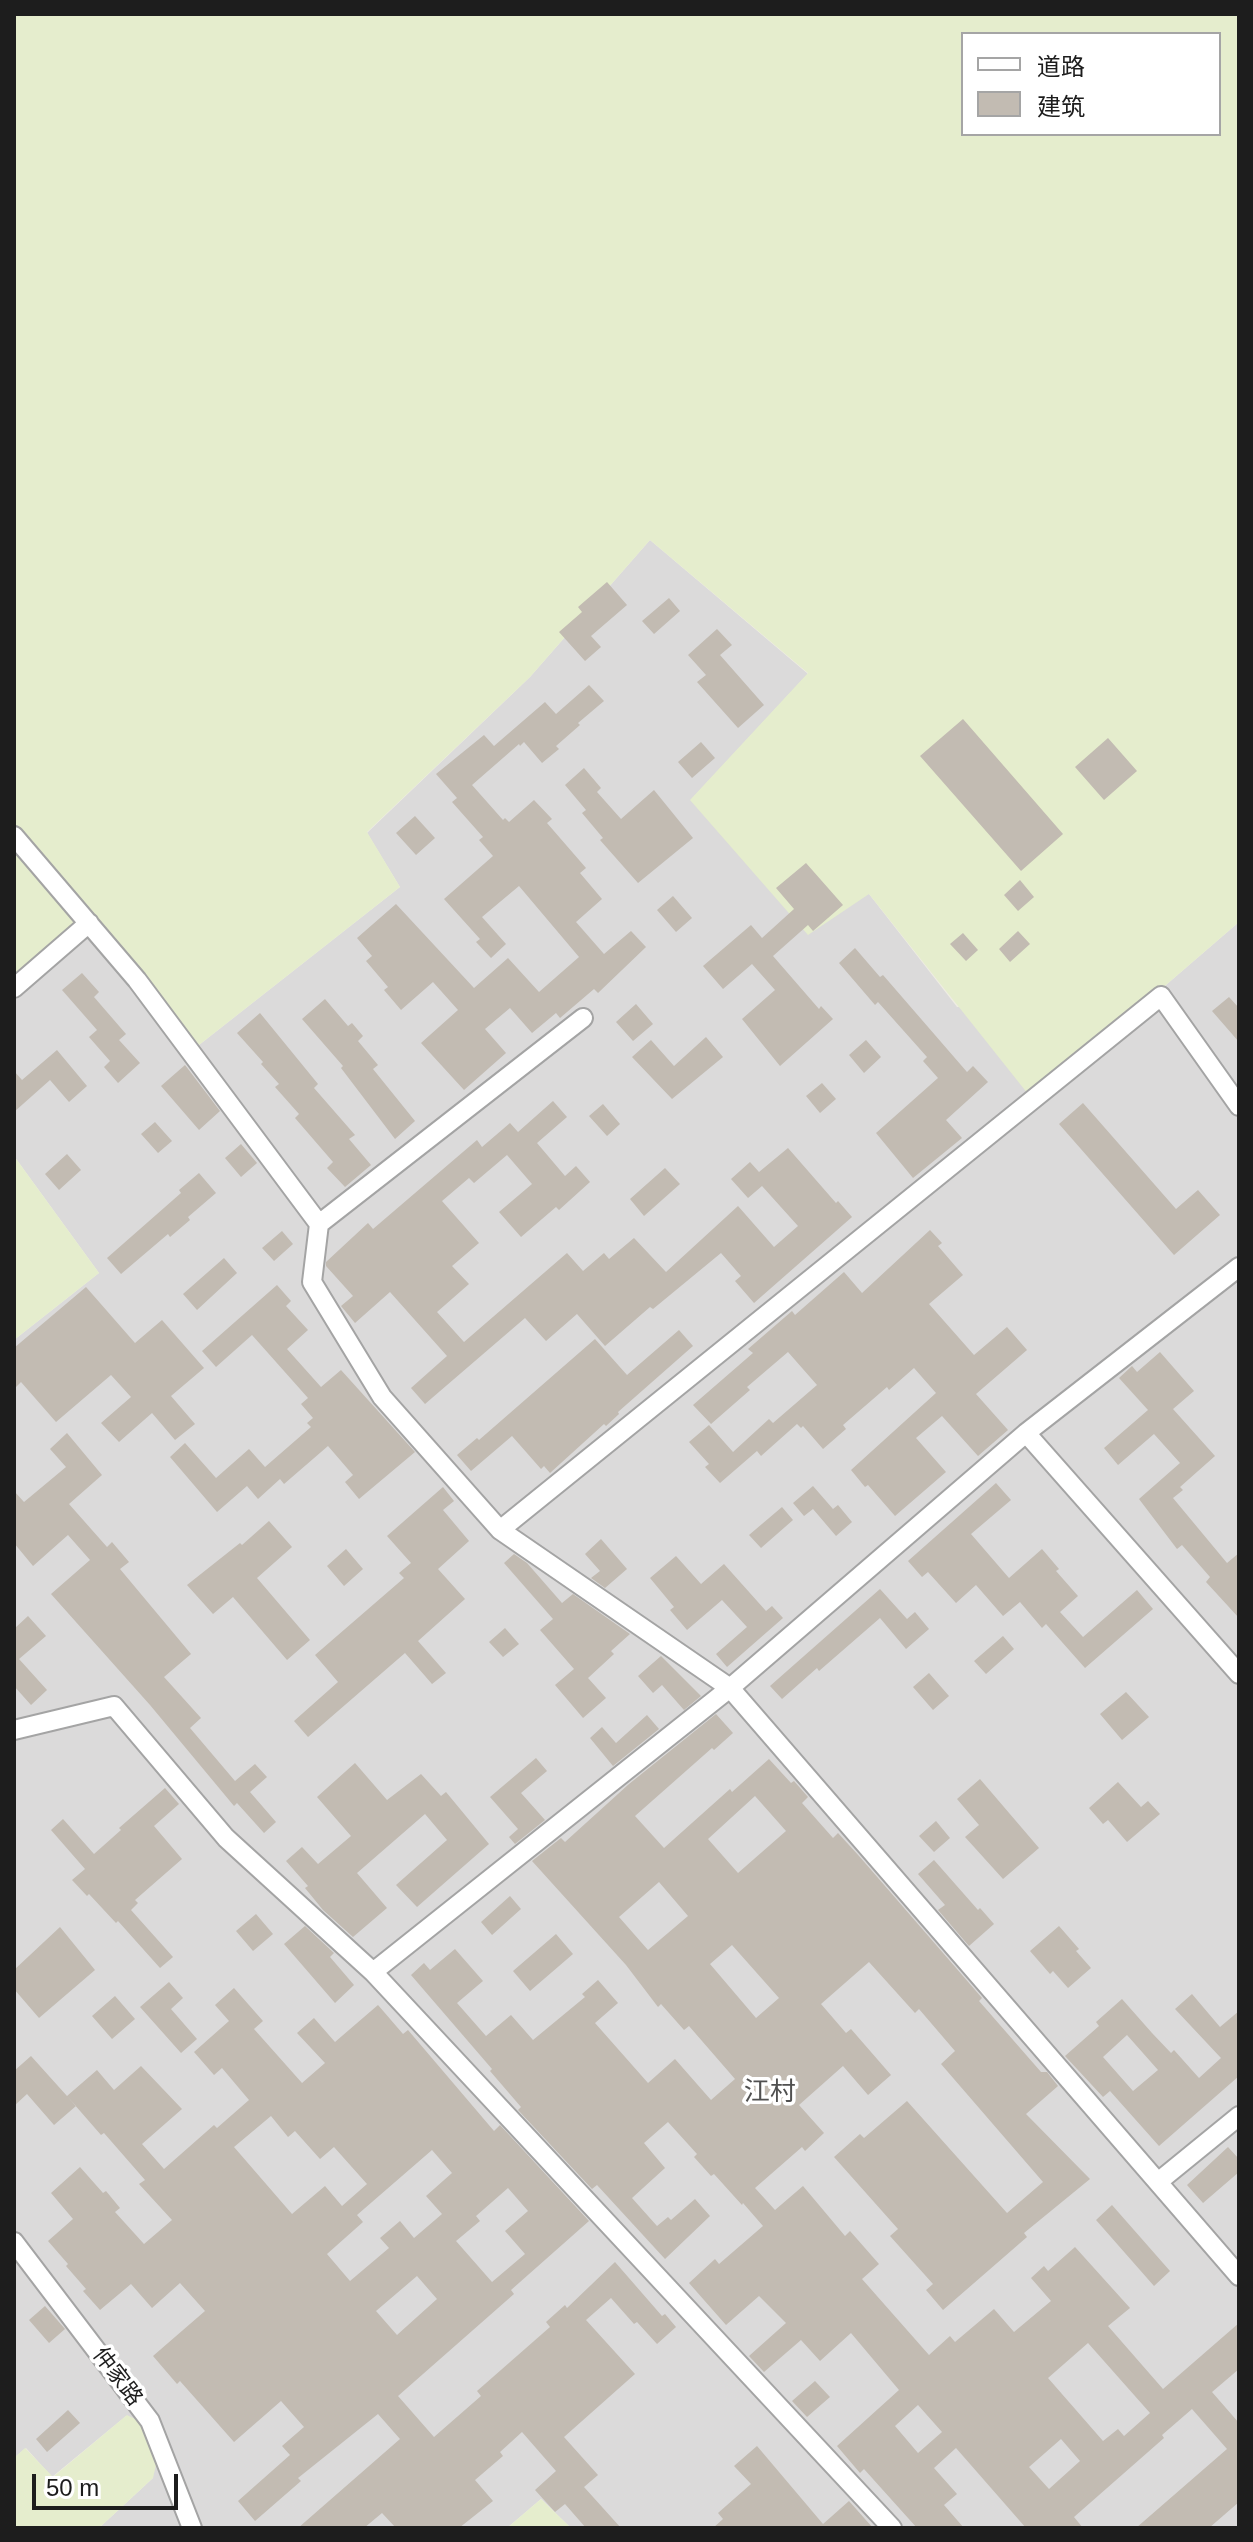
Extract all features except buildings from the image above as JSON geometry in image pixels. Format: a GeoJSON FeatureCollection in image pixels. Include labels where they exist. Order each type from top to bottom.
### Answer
{"type":"FeatureCollection","features":[{"type":"Feature","properties":{"kind":"street"},"geometry":{"type":"LineString","coordinates":[[14,836],[137,980],[319,1224],[312,1282],[382,1397],[500,1530],[730,1688],[1239,2276]]}},
{"type":"Feature","properties":{"kind":"street"},"geometry":{"type":"LineString","coordinates":[[14,988],[89,923]]}},
{"type":"Feature","properties":{"kind":"street"},"geometry":{"type":"LineString","coordinates":[[500,1530],[1161,996],[1239,1106]]}},
{"type":"Feature","properties":{"kind":"street"},"geometry":{"type":"LineString","coordinates":[[319,1224],[583,1018]]}},
{"type":"Feature","properties":{"kind":"street"},"geometry":{"type":"LineString","coordinates":[[373,1972],[730,1688],[1026,1433],[1239,1267]]}},
{"type":"Feature","properties":{"kind":"street"},"geometry":{"type":"LineString","coordinates":[[1026,1433],[1239,1674]]}},
{"type":"Feature","properties":{"kind":"street"},"geometry":{"type":"LineString","coordinates":[[14,1730],[114,1706],[226,1838],[373,1972],[892,2528]]}},
{"type":"Feature","properties":{"kind":"street"},"geometry":{"type":"LineString","coordinates":[[1158,2182],[1239,2116]]}},
{"type":"Feature","properties":{"kind":"street","name":"仲家路"},"geometry":{"type":"LineString","coordinates":[[14,2242],[150,2421],[192,2528]]}},
{"type":"Feature","properties":{"kind":"shaded area"},"geometry":{"type":"Polygon","coordinates":[[[650,540],[808,674],[691,800],[869,894],[957,1007],[1152,997],[1239,922],[1239,2528],[571,2528],[541,2499],[507,2528],[99,2528],[153,2478],[126,2416],[52,2477],[26,2448],[14,2458],[14,1340],[99,1273],[14,1156],[14,974],[90,910],[199,1045],[400,887],[367,833],[530,677],[650,540]]]}},
{"type":"Feature","properties":{"kind":"green space"},"geometry":{"type":"Polygon","coordinates":[[[14,14],[1239,14],[1239,922],[1152,997],[1028,1094],[869,894],[808,935],[690,800],[808,673],[650,540],[530,677],[367,832],[400,887],[199,1045],[90,911],[14,974],[14,14]]]}},
{"type":"Feature","properties":{"kind":"green space"},"geometry":{"type":"Polygon","coordinates":[[[14,1156],[99,1273],[14,1340],[14,1156]]]}},
{"type":"Feature","properties":{"kind":"green space"},"geometry":{"type":"Polygon","coordinates":[[[127,2415],[139,2421],[152,2445],[156,2465],[153,2478],[99,2528],[14,2528],[14,2458],[25,2448],[53,2477],[127,2415]]]}},
{"type":"Feature","properties":{"kind":"green space"},"geometry":{"type":"Polygon","coordinates":[[[541,2499],[571,2528],[507,2528],[541,2499]]]}},
{"type":"Feature","properties":{"kind":"district","name":"江村"},"geometry":{"type":"Point","coordinates":[770,2093]}}]}
